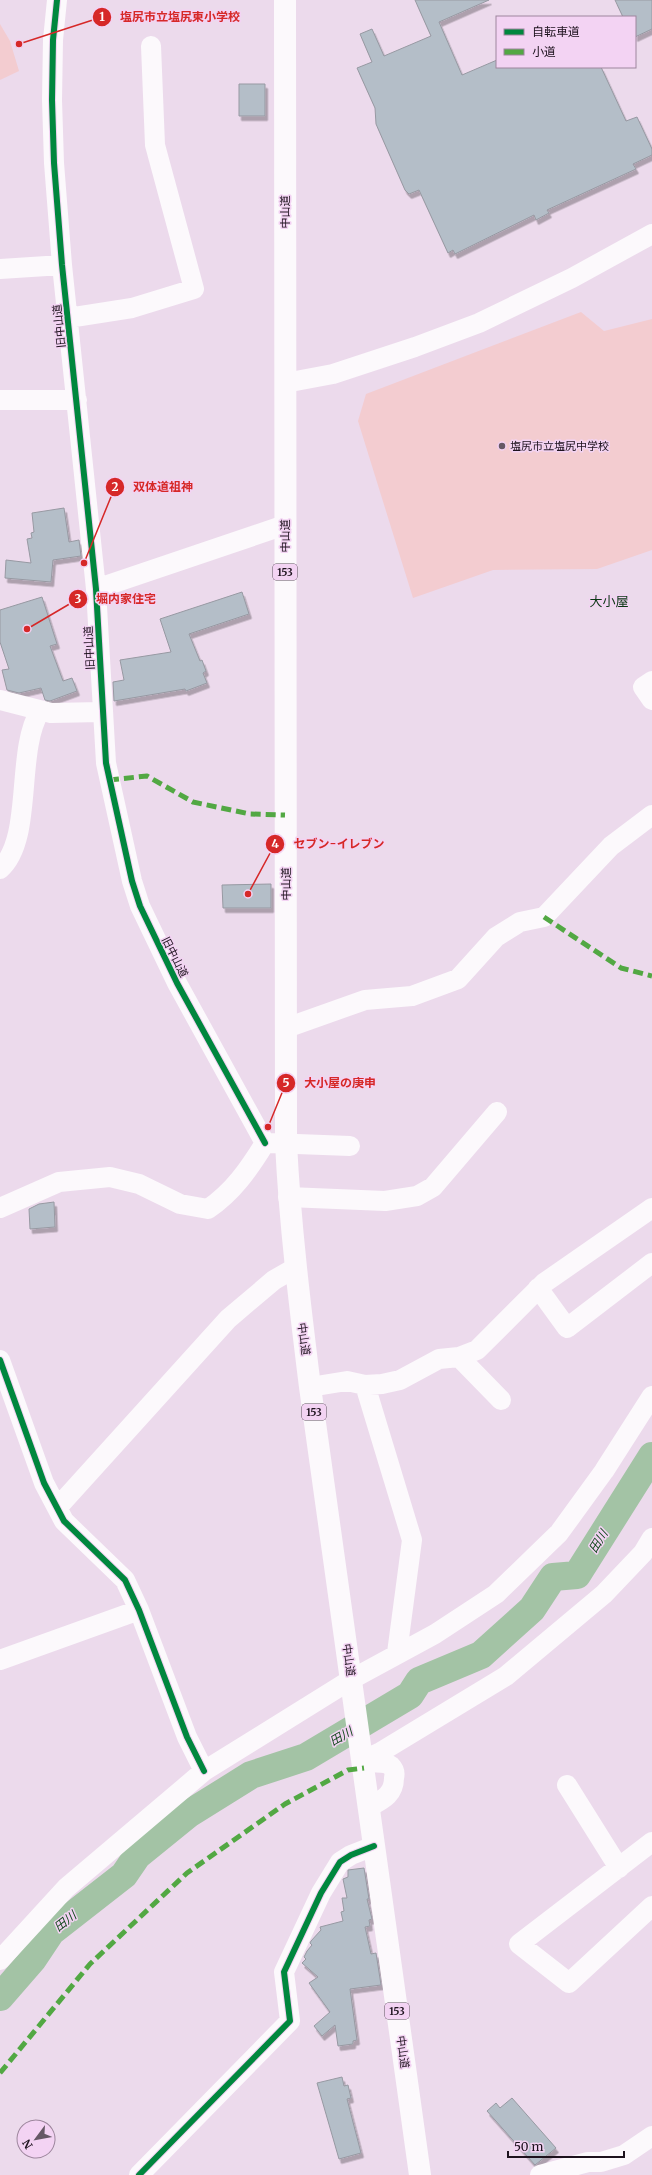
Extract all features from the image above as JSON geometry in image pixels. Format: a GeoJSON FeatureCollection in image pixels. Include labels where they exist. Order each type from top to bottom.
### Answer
{"type":"FeatureCollection","features":[{"type":"Feature","properties":{"kind":"highway","name":"中山道"},"geometry":{"type":"LineString","coordinates":[[285,0],[286,1028],[275,1143],[288,1197],[295,1268],[310,1387],[420,2175]]}},
{"type":"Feature","properties":{"kind":"street","name":"旧中山道"},"geometry":{"type":"LineString","coordinates":[[57,0],[53,40],[52,100],[54,163],[62,265],[96,589],[102,712],[106,763],[112,798],[140,906],[177,983],[275,1143]]}},
{"type":"Feature","properties":{"kind":"street"},"geometry":{"type":"LineString","coordinates":[[68,318],[132,308],[194,290],[155,144],[151,46]]}},
{"type":"Feature","properties":{"kind":"street"},"geometry":{"type":"LineString","coordinates":[[285,383],[333,374],[415,347],[479,323],[572,278],[652,234]]}},
{"type":"Feature","properties":{"kind":"street"},"geometry":{"type":"LineString","coordinates":[[0,269],[62,265]]}},
{"type":"Feature","properties":{"kind":"street"},"geometry":{"type":"LineString","coordinates":[[0,400],[77,400]]}},
{"type":"Feature","properties":{"kind":"street"},"geometry":{"type":"LineString","coordinates":[[96,589],[285,525]]}},
{"type":"Feature","properties":{"kind":"street"},"geometry":{"type":"LineString","coordinates":[[652,681],[644,687],[652,700]]}},
{"type":"Feature","properties":{"kind":"street"},"geometry":{"type":"LineString","coordinates":[[0,700],[51,713],[102,712]]}},
{"type":"Feature","properties":{"kind":"street"},"geometry":{"type":"LineString","coordinates":[[0,869],[10,853],[18,832],[23,805],[26,762],[34,722],[40,711]]}},
{"type":"Feature","properties":{"kind":"street"},"geometry":{"type":"LineString","coordinates":[[286,1028],[365,1000],[412,996],[458,979],[496,937],[520,922],[544,917],[611,846],[652,815]]}},
{"type":"Feature","properties":{"kind":"street"},"geometry":{"type":"LineString","coordinates":[[288,1197],[385,1201],[417,1196],[433,1187],[497,1112]]}},
{"type":"Feature","properties":{"kind":"street"},"geometry":{"type":"LineString","coordinates":[[0,1208],[59,1182],[110,1177],[139,1184],[180,1204],[208,1209],[219,1202],[237,1185],[275,1143],[350,1146]]}},
{"type":"Feature","properties":{"kind":"street"},"geometry":{"type":"LineString","coordinates":[[310,1387],[347,1381],[365,1385],[382,1384],[400,1380],[439,1359],[459,1356],[477,1350],[538,1288],[649,1216]]}},
{"type":"Feature","properties":{"kind":"street"},"geometry":{"type":"LineString","coordinates":[[538,1288],[566,1328],[652,1262]]}},
{"type":"Feature","properties":{"kind":"street"},"geometry":{"type":"LineString","coordinates":[[57,1508],[228,1319],[274,1280],[295,1268]]}},
{"type":"Feature","properties":{"kind":"street"},"geometry":{"type":"LineString","coordinates":[[459,1356],[501,1400]]}},
{"type":"Feature","properties":{"kind":"street"},"geometry":{"type":"LineString","coordinates":[[0,1360],[44,1483],[64,1520],[125,1580],[139,1610],[187,1737],[204,1771]]}},
{"type":"Feature","properties":{"kind":"street"},"geometry":{"type":"LineString","coordinates":[[365,1385],[412,1540],[397,1653]]}},
{"type":"Feature","properties":{"kind":"street"},"geometry":{"type":"LineString","coordinates":[[0,1960],[66,1888],[204,1771],[352,1682],[397,1653],[435,1634],[496,1594],[558,1532],[604,1471],[652,1396]]}},
{"type":"Feature","properties":{"kind":"street"},"geometry":{"type":"LineString","coordinates":[[363,1759],[379,1753],[506,1676],[604,1594],[643,1553],[652,1538]]}},
{"type":"Feature","properties":{"kind":"street"},"geometry":{"type":"LineString","coordinates":[[0,1660],[139,1610]]}},
{"type":"Feature","properties":{"kind":"street"},"geometry":{"type":"LineString","coordinates":[[363,1759],[384,1763],[391,1766],[394,1771],[393,1790],[385,1798],[369,1807]]}},
{"type":"Feature","properties":{"kind":"street"},"geometry":{"type":"LineString","coordinates":[[567,1785],[619,1868]]}},
{"type":"Feature","properties":{"kind":"street"},"geometry":{"type":"LineString","coordinates":[[652,1844],[519,1944],[569,1983],[652,1906]]}},
{"type":"Feature","properties":{"kind":"street"},"geometry":{"type":"LineString","coordinates":[[139,2175],[290,2021],[284,1972],[321,1893],[340,1862],[350,1855],[374,1846]]}},
{"type":"Feature","properties":{"kind":"street"},"geometry":{"type":"LineString","coordinates":[[540,2175],[624,2155],[652,2136]]}},
{"type":"Feature","properties":{"kind":"shaded area"},"geometry":{"type":"Polygon","coordinates":[[[0,24],[10,41],[19,71],[0,80],[0,24]]]}},
{"type":"Feature","properties":{"kind":"shaded area","name":"塩尻市立塩尻中学校"},"geometry":{"type":"Polygon","coordinates":[[[581,312],[604,331],[652,319],[652,550],[597,569],[493,570],[413,598],[358,421],[366,394],[581,312]]]}},
{"type":"Feature","properties":{"kind":"building"},"geometry":{"type":"Polygon","coordinates":[[[415,0],[489,0],[439,22],[462,75],[496,60],[496,68],[601,68],[626,121],[637,117],[652,149],[652,155],[633,164],[636,169],[547,210],[549,213],[536,220],[534,215],[455,254],[453,250],[448,253],[419,190],[409,194],[405,190],[376,124],[375,108],[357,68],[372,62],[360,34],[372,29],[384,56],[431,36],[415,0]]]}},
{"type":"Feature","properties":{"kind":"building"},"geometry":{"type":"Polygon","coordinates":[[[615,0],[652,0],[652,29],[636,37],[636,16],[623,16],[615,0]]]}},
{"type":"Feature","properties":{"kind":"building"},"geometry":{"type":"Polygon","coordinates":[[[239,84],[265,84],[265,116],[239,116],[239,84]]]}},
{"type":"Feature","properties":{"kind":"building"},"geometry":{"type":"Polygon","coordinates":[[[64,508],[69,542],[79,540],[81,556],[53,560],[51,582],[5,578],[6,560],[31,563],[27,539],[32,538],[31,533],[34,532],[32,513],[64,508]]]}},
{"type":"Feature","properties":{"kind":"building"},"geometry":{"type":"Polygon","coordinates":[[[242,592],[249,614],[189,634],[200,661],[202,660],[206,671],[203,673],[207,683],[186,691],[185,689],[114,701],[113,682],[124,680],[120,660],[171,652],[160,619],[242,592]]]}},
{"type":"Feature","properties":{"kind":"building"},"geometry":{"type":"Polygon","coordinates":[[[42,597],[57,644],[50,646],[63,681],[72,678],[77,691],[50,701],[45,700],[41,688],[19,693],[7,690],[2,670],[9,669],[0,642],[0,610],[42,597]]]}},
{"type":"Feature","properties":{"kind":"building"},"geometry":{"type":"Polygon","coordinates":[[[271,884],[271,908],[223,908],[222,885],[271,884]]]}},
{"type":"Feature","properties":{"kind":"building"},"geometry":{"type":"Polygon","coordinates":[[[54,1202],[55,1227],[30,1229],[29,1209],[39,1204],[54,1202]]]}},
{"type":"Feature","properties":{"kind":"building"},"geometry":{"type":"Polygon","coordinates":[[[364,1868],[369,1899],[367,1899],[372,1919],[369,1920],[370,1926],[365,1927],[371,1954],[376,1953],[381,1985],[350,1989],[357,2040],[353,2041],[353,2044],[338,2046],[335,2025],[322,2036],[314,2026],[330,2012],[309,1983],[318,1977],[302,1963],[306,1959],[304,1957],[312,1945],[310,1943],[311,1941],[321,1930],[320,1927],[343,1921],[341,1912],[344,1911],[342,1898],[347,1898],[343,1879],[348,1877],[348,1870],[364,1868]]]}},
{"type":"Feature","properties":{"kind":"building"},"geometry":{"type":"Polygon","coordinates":[[[342,2077],[344,2086],[348,2085],[351,2098],[347,2099],[361,2153],[339,2159],[317,2083],[342,2077]]]}},
{"type":"Feature","properties":{"kind":"building"},"geometry":{"type":"Polygon","coordinates":[[[512,2098],[556,2148],[535,2165],[487,2111],[496,2103],[500,2108],[512,2098]]]}},
{"type":"Feature","properties":{"kind":"waterway","name":"田川"},"geometry":{"type":"LineString","coordinates":[[0,1997],[33,1959],[51,1932],[124,1875],[137,1856],[190,1813],[251,1775],[306,1757],[410,1695],[419,1681],[481,1655],[532,1609],[553,1577],[577,1575],[652,1456]]}},
{"type":"Feature","properties":{"kind":"marked path"},"geometry":{"type":"LineString","coordinates":[[109,780],[147,776],[193,802],[250,814],[285,815]]}},
{"type":"Feature","properties":{"kind":"marked path"},"geometry":{"type":"LineString","coordinates":[[544,917],[621,968],[652,976]]}},
{"type":"Feature","properties":{"kind":"marked path"},"geometry":{"type":"LineString","coordinates":[[0,2073],[90,1964],[187,1873],[285,1804],[348,1770],[364,1768]]}},
{"type":"Feature","properties":{"kind":"cycle path"},"geometry":{"type":"LineString","coordinates":[[57,0],[53,40],[52,100],[54,163],[62,265],[96,589],[106,763],[132,881],[140,906],[177,983],[265,1143]]}},
{"type":"Feature","properties":{"kind":"cycle path"},"geometry":{"type":"LineString","coordinates":[[0,1360],[44,1483],[64,1521],[125,1580],[139,1610],[187,1737],[204,1771]]}},
{"type":"Feature","properties":{"kind":"cycle path"},"geometry":{"type":"LineString","coordinates":[[139,2175],[290,2021],[284,1972],[321,1893],[340,1862],[351,1855],[374,1846]]}},
{"type":"Feature","properties":{"kind":"place","name":"塩尻市立塩尻東小学校"},"geometry":{"type":"Point","coordinates":[19,44]}},
{"type":"Feature","properties":{"kind":"place","name":"塩尻市立塩尻中学校"},"geometry":{"type":"Point","coordinates":[502,446]}},
{"type":"Feature","properties":{"kind":"place","name":"双体道祖神"},"geometry":{"type":"Point","coordinates":[84,563]}},
{"type":"Feature","properties":{"kind":"place","name":"堀内家住宅"},"geometry":{"type":"Point","coordinates":[27,629]}},
{"type":"Feature","properties":{"kind":"place","name":"セブン-イレブン"},"geometry":{"type":"Point","coordinates":[248,894]}},
{"type":"Feature","properties":{"kind":"place","name":"大小屋の庚申"},"geometry":{"type":"Point","coordinates":[268,1127]}},
{"type":"Feature","properties":{"kind":"district","name":"大小屋"},"geometry":{"type":"Point","coordinates":[609,601]}}]}
